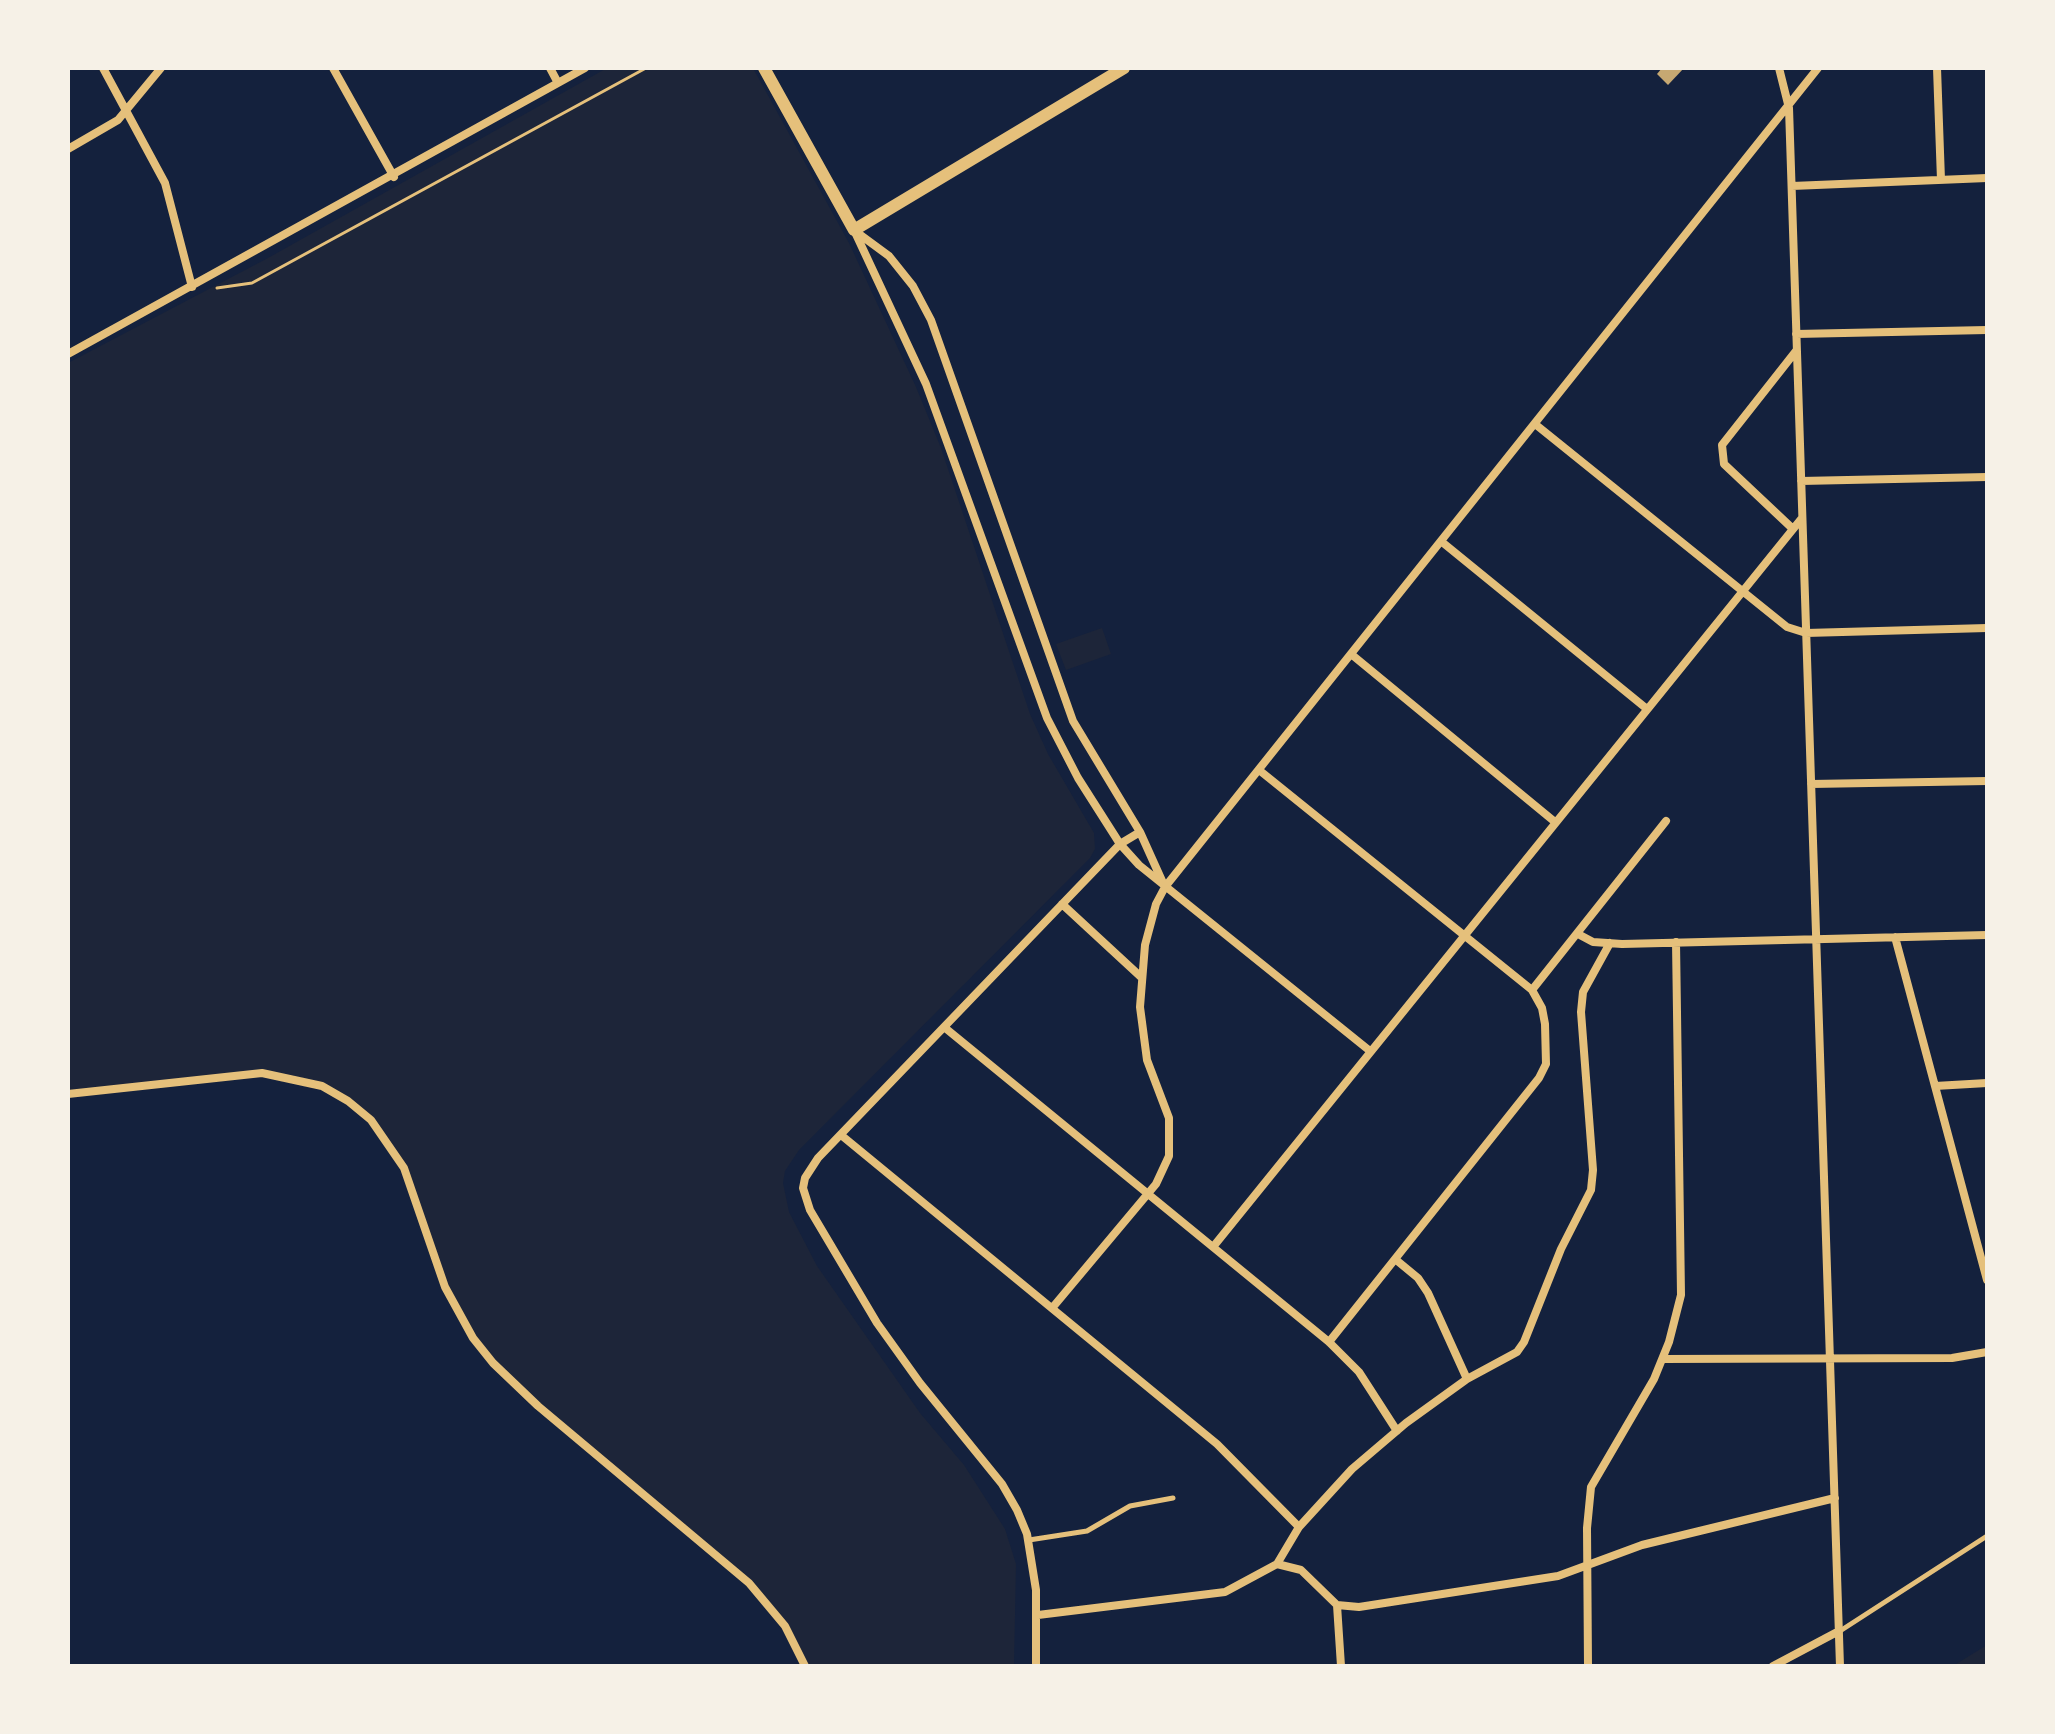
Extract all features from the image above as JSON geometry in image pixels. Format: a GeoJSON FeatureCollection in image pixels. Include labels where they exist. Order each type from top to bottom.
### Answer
{"type":"FeatureCollection","features":[{"type":"Feature","properties":{"kind":"street"},"geometry":{"type":"LineString","coordinates":[[103,68],[168,192],[192,287]]}},
{"type":"Feature","properties":{"kind":"street"},"geometry":{"type":"LineString","coordinates":[[68,149],[113,124],[161,68]]}},
{"type":"Feature","properties":{"kind":"street"},"geometry":{"type":"LineString","coordinates":[[333,68],[394,177]]}},
{"type":"Feature","properties":{"kind":"street"},"geometry":{"type":"LineString","coordinates":[[550,68],[558,83]]}},
{"type":"Feature","properties":{"kind":"street"},"geometry":{"type":"LineString","coordinates":[[68,354],[394,177],[585,68]]}},
{"type":"Feature","properties":{"kind":"street"},"geometry":{"type":"LineString","coordinates":[[854,230],[1124,68]]}},
{"type":"Feature","properties":{"kind":"street"},"geometry":{"type":"LineString","coordinates":[[1779,68],[1789,108],[1792,186],[1840,1666]]}},
{"type":"Feature","properties":{"kind":"street"},"geometry":{"type":"LineString","coordinates":[[1053,1307],[1148,1194],[1163,1170],[1171,1138],[1166,1108],[1142,1036],[1141,977],[1151,922],[1165,887],[1818,68]]}},
{"type":"Feature","properties":{"kind":"street"},"geometry":{"type":"LineString","coordinates":[[1937,68],[1941,180]]}},
{"type":"Feature","properties":{"kind":"street"},"geometry":{"type":"LineString","coordinates":[[767,69],[854,230],[930,395],[1055,739],[1120,844],[1165,887],[1370,1051]]}},
{"type":"Feature","properties":{"kind":"street"},"geometry":{"type":"LineString","coordinates":[[1792,186],[1987,178]]}},
{"type":"Feature","properties":{"kind":"street"},"geometry":{"type":"LineString","coordinates":[[854,230],[889,256],[913,286],[931,320],[1063,697],[1085,744],[1140,832],[1165,887]]}},
{"type":"Feature","properties":{"kind":"street"},"geometry":{"type":"LineString","coordinates":[[1796,334],[1987,330]]}},
{"type":"Feature","properties":{"kind":"street"},"geometry":{"type":"LineString","coordinates":[[1793,529],[1724,464],[1722,445],[1797,350]]}},
{"type":"Feature","properties":{"kind":"street"},"geometry":{"type":"LineString","coordinates":[[1535,424],[1787,627],[1806,633],[1987,628]]}},
{"type":"Feature","properties":{"kind":"street"},"geometry":{"type":"LineString","coordinates":[[1801,481],[1987,477]]}},
{"type":"Feature","properties":{"kind":"street"},"geometry":{"type":"LineString","coordinates":[[1213,1247],[1802,517]]}},
{"type":"Feature","properties":{"kind":"street"},"geometry":{"type":"LineString","coordinates":[[1442,542],[1647,709]]}},
{"type":"Feature","properties":{"kind":"street"},"geometry":{"type":"LineString","coordinates":[[1351,654],[1555,822]]}},
{"type":"Feature","properties":{"kind":"street"},"geometry":{"type":"LineString","coordinates":[[1259,770],[1532,990],[1542,1008],[1547,1048],[1546,1064],[1539,1078],[1329,1342]]}},
{"type":"Feature","properties":{"kind":"street"},"geometry":{"type":"LineString","coordinates":[[1811,784],[1987,781]]}},
{"type":"Feature","properties":{"kind":"street"},"geometry":{"type":"LineString","coordinates":[[1532,990],[1666,821]]}},
{"type":"Feature","properties":{"kind":"street"},"geometry":{"type":"LineString","coordinates":[[1036,1666],[1038,1615],[1028,1540],[1002,1484],[920,1383],[877,1323],[810,1210],[803,1188],[811,1168],[841,1135],[1120,844],[1140,832]]}},
{"type":"Feature","properties":{"kind":"street"},"geometry":{"type":"LineString","coordinates":[[1062,904],[1141,977]]}},
{"type":"Feature","properties":{"kind":"street"},"geometry":{"type":"LineString","coordinates":[[1578,934],[1593,942],[1610,943],[1987,935]]}},
{"type":"Feature","properties":{"kind":"street"},"geometry":{"type":"LineString","coordinates":[[1895,937],[1987,1280]]}},
{"type":"Feature","properties":{"kind":"street"},"geometry":{"type":"LineString","coordinates":[[1588,1666],[1587,1507],[1591,1487],[1663,1359],[1676,1320],[1682,1272],[1676,942]]}},
{"type":"Feature","properties":{"kind":"street"},"geometry":{"type":"LineString","coordinates":[[1038,1615],[1225,1592],[1277,1564],[1299,1527],[1352,1469],[1467,1379],[1517,1352],[1524,1342],[1561,1249],[1591,1190],[1593,1170],[1581,1012],[1583,992],[1610,943]]}},
{"type":"Feature","properties":{"kind":"street"},"geometry":{"type":"LineString","coordinates":[[944,1027],[1329,1342],[1359,1372],[1397,1431]]}},
{"type":"Feature","properties":{"kind":"street"},"geometry":{"type":"LineString","coordinates":[[68,1094],[262,1073],[308,1082],[348,1101],[371,1120],[404,1168],[445,1287],[473,1338],[493,1363],[538,1406],[749,1583],[785,1626],[805,1666]]}},
{"type":"Feature","properties":{"kind":"street"},"geometry":{"type":"LineString","coordinates":[[1935,1086],[1987,1083]]}},
{"type":"Feature","properties":{"kind":"street"},"geometry":{"type":"LineString","coordinates":[[841,1135],[1217,1444],[1299,1527]]}},
{"type":"Feature","properties":{"kind":"street"},"geometry":{"type":"LineString","coordinates":[[1395,1259],[1418,1278],[1428,1293],[1467,1379]]}},
{"type":"Feature","properties":{"kind":"street"},"geometry":{"type":"LineString","coordinates":[[1663,1359],[1952,1358],[1987,1352]]}},
{"type":"Feature","properties":{"kind":"street"},"geometry":{"type":"LineString","coordinates":[[1277,1564],[1301,1570],[1337,1605],[1359,1607],[1558,1576],[1642,1545],[1835,1498]]}},
{"type":"Feature","properties":{"kind":"street"},"geometry":{"type":"LineString","coordinates":[[1337,1605],[1341,1666]]}},
{"type":"Feature","properties":{"kind":"street"},"geometry":{"type":"LineString","coordinates":[[1773,1666],[1839,1631]]}},
{"type":"Feature","properties":{"kind":"lane"},"geometry":{"type":"LineString","coordinates":[[1028,1540],[1087,1531],[1130,1506],[1173,1498]]}},
{"type":"Feature","properties":{"kind":"lane"},"geometry":{"type":"LineString","coordinates":[[1839,1631],[1987,1536]]}},
{"type":"Feature","properties":{"kind":"path"},"geometry":{"type":"LineString","coordinates":[[211,289],[252,283],[646,68]]}},
{"type":"Feature","properties":{"kind":"shaded area"},"geometry":{"type":"Polygon","coordinates":[[[607,68],[753,68],[849,243],[916,387],[941,448],[1030,714],[1048,754],[1094,833],[1095,849],[1090,858],[799,1150],[785,1171],[783,1183],[789,1212],[817,1266],[920,1413],[964,1465],[1005,1529],[1016,1564],[1014,1666],[805,1666],[769,1603],[493,1363],[457,1310],[416,1195],[371,1120],[322,1086],[262,1073],[68,1094],[68,363],[268,258],[607,68]]]}},
{"type":"Feature","properties":{"kind":"shaded area"},"geometry":{"type":"Polygon","coordinates":[[[1102,628],[1111,654],[1066,670],[1056,644],[1102,628]]]}},
{"type":"Feature","properties":{"kind":"shaded area"},"geometry":{"type":"Polygon","coordinates":[[[1987,1645],[1987,1666],[1953,1666],[1974,1653],[1987,1645]]]}},
{"type":"Feature","properties":{"kind":"building"},"geometry":{"type":"Polygon","coordinates":[[[1662,68],[1684,68],[1668,85],[1657,74],[1662,68]]]}}]}
